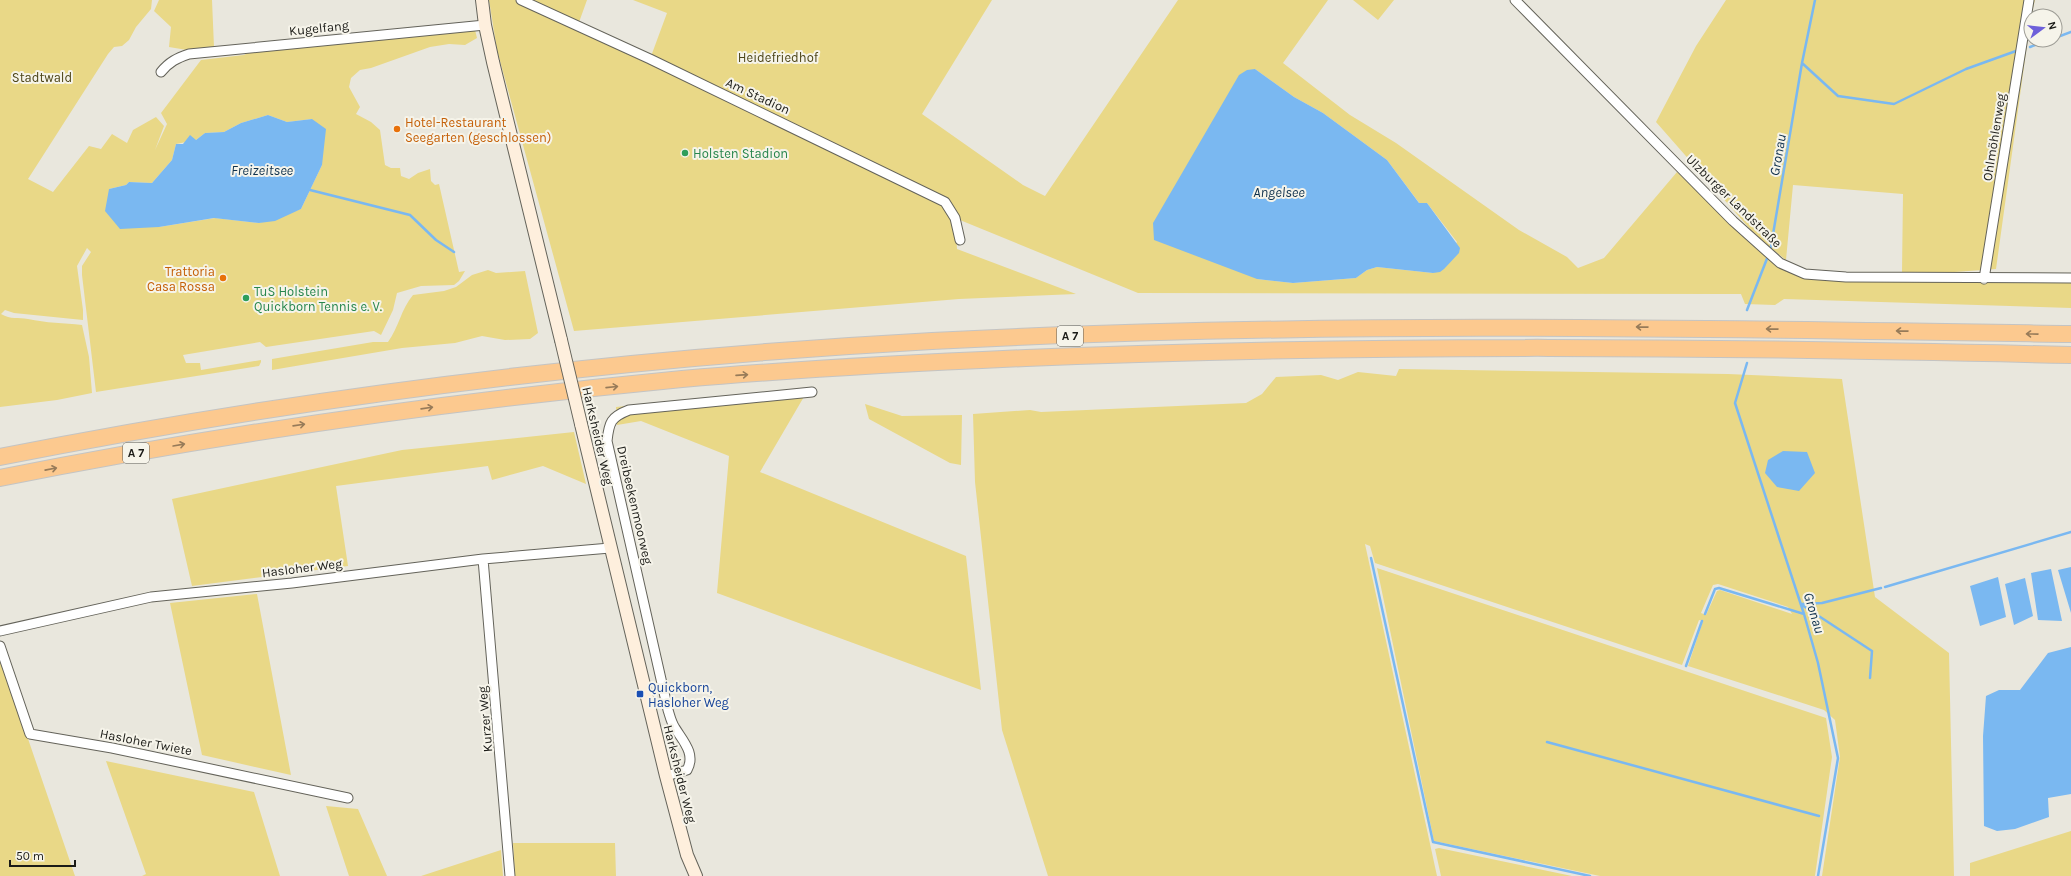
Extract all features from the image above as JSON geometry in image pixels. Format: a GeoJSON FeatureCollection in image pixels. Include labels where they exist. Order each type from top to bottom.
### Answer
{"type":"FeatureCollection","features":[{"type":"Feature","properties":{"kind":"highway","name":"A 7"},"geometry":{"type":"LineString","coordinates":[[0,457],[184,423],[440,386],[682,359],[932,341],[1208,330],[1345,328],[1719,328],[2071,334]]}},
{"type":"Feature","properties":{"kind":"highway","name":"A 7"},"geometry":{"type":"LineString","coordinates":[[6,477],[260,431],[412,410],[675,380],[808,370],[1098,355],[1346,349],[1599,347],[2071,355]]}},
{"type":"Feature","properties":{"kind":"highway"},"geometry":{"type":"LineString","coordinates":[[0,486],[6,477]]}},
{"type":"Feature","properties":{"kind":"main road","name":"Harksheider Weg"},"geometry":{"type":"LineString","coordinates":[[482,0],[485,25],[610,548],[666,776],[687,855],[696,876]]}},
{"type":"Feature","properties":{"kind":"street","name":"Am Stadion"},"geometry":{"type":"LineString","coordinates":[[520,0],[628,48],[945,202],[954,218],[960,240]]}},
{"type":"Feature","properties":{"kind":"street","name":"Ulzburger Landstraße"},"geometry":{"type":"LineString","coordinates":[[1515,0],[1570,58],[1759,246],[1780,263],[1805,274],[1846,277],[1984,279],[2071,278]]}},
{"type":"Feature","properties":{"kind":"street","name":"Ohlmöhlenweg"},"geometry":{"type":"LineString","coordinates":[[1984,279],[2029,0]]}},
{"type":"Feature","properties":{"kind":"street","name":"Kugelfang"},"geometry":{"type":"LineString","coordinates":[[161,72],[167,64],[188,54],[485,25]]}},
{"type":"Feature","properties":{"kind":"street","name":"Dreibeekenmoorweg"},"geometry":{"type":"LineString","coordinates":[[666,776],[687,770],[690,765],[689,750],[674,727],[668,710],[607,441],[608,430],[612,420],[619,414],[629,410],[812,392]]}},
{"type":"Feature","properties":{"kind":"street","name":"Hasloher Weg"},"geometry":{"type":"LineString","coordinates":[[0,631],[151,597],[292,583],[483,559],[610,548]]}},
{"type":"Feature","properties":{"kind":"street","name":"Kurzer Weg"},"geometry":{"type":"LineString","coordinates":[[483,559],[510,876]]}},
{"type":"Feature","properties":{"kind":"street","name":"Hasloher Twiete"},"geometry":{"type":"LineString","coordinates":[[0,646],[30,734],[112,748],[348,798]]}},
{"type":"Feature","properties":{"kind":"green space","name":"Stadtwald"},"geometry":{"type":"Polygon","coordinates":[[[0,0],[152,0],[151,9],[136,27],[129,40],[122,46],[114,47],[108,54],[28,179],[53,192],[89,146],[101,149],[112,134],[127,143],[133,130],[156,117],[164,126],[155,150],[167,124],[161,113],[201,60],[244,55],[257,48],[475,30],[477,38],[465,45],[449,44],[430,47],[371,68],[360,70],[351,78],[349,87],[360,107],[356,114],[371,122],[380,130],[385,165],[391,168],[400,168],[401,176],[409,179],[418,173],[430,169],[431,181],[435,185],[439,184],[459,272],[465,271],[459,281],[454,285],[421,286],[397,293],[393,310],[381,335],[374,331],[266,347],[260,342],[183,355],[186,363],[200,363],[201,370],[261,360],[261,362],[259,366],[96,392],[82,275],[82,266],[91,252],[87,248],[77,266],[83,320],[14,313],[5,310],[1,314],[11,318],[24,318],[82,325],[89,357],[92,393],[57,400],[0,407],[0,0]],[[268,115],[241,123],[224,132],[205,133],[196,140],[176,144],[172,160],[152,183],[129,182],[126,185],[109,189],[159,227],[215,218],[259,223],[301,209],[322,165],[312,119],[287,122],[268,115]]]}},
{"type":"Feature","properties":{"kind":"green space"},"geometry":{"type":"Polygon","coordinates":[[[159,0],[212,0],[214,47],[187,50],[169,47],[171,27],[154,11],[159,0]]]}},
{"type":"Feature","properties":{"kind":"green space","name":"Heidefriedhof"},"geometry":{"type":"Polygon","coordinates":[[[489,0],[587,0],[578,25],[650,59],[667,13],[633,0],[992,0],[922,114],[1023,185],[1045,196],[1178,0],[1328,0],[1283,63],[1350,115],[1396,143],[1519,230],[1567,257],[1578,268],[1604,258],[1677,172],[1756,247],[1804,276],[2071,282],[2071,308],[1784,299],[1775,305],[1745,304],[1741,294],[1138,293],[955,218],[957,249],[1076,294],[959,299],[574,331],[497,50],[489,0]],[[1255,69],[1257,279],[1293,283],[1356,278],[1367,270],[1377,267],[1433,273],[1457,242],[1427,203],[1420,204],[1387,160],[1323,113],[1294,97],[1255,69]]]}},
{"type":"Feature","properties":{"kind":"green space"},"geometry":{"type":"Polygon","coordinates":[[[1353,0],[1394,0],[1378,20],[1353,0]]]}},
{"type":"Feature","properties":{"kind":"green space"},"geometry":{"type":"Polygon","coordinates":[[[1726,0],[2035,0],[2033,8],[2023,8],[2023,48],[2027,48],[1996,269],[1927,274],[1902,272],[1903,194],[1793,185],[1786,260],[1757,237],[1656,122],[1696,46],[1726,0]]]}},
{"type":"Feature","properties":{"kind":"green space"},"geometry":{"type":"Polygon","coordinates":[[[488,270],[496,273],[525,271],[538,333],[530,339],[505,340],[482,336],[455,343],[402,348],[272,370],[272,359],[373,342],[388,342],[413,295],[444,291],[456,287],[472,275],[488,270]]]}},
{"type":"Feature","properties":{"kind":"green space"},"geometry":{"type":"Polygon","coordinates":[[[1399,369],[1728,374],[1842,379],[1875,597],[1949,653],[1954,876],[1822,876],[1840,757],[1835,720],[1824,710],[1688,666],[1703,621],[1699,620],[1682,665],[1375,563],[1370,546],[1365,544],[1437,876],[1048,876],[1002,730],[975,482],[973,414],[1030,410],[1041,412],[1246,403],[1262,394],[1276,377],[1321,375],[1338,380],[1358,372],[1396,376],[1399,369]],[[1718,584],[1713,585],[1701,613],[1706,615],[1717,591],[1720,590],[1792,614],[1788,607],[1718,584]]]}},
{"type":"Feature","properties":{"kind":"green space"},"geometry":{"type":"Polygon","coordinates":[[[794,390],[805,395],[760,472],[966,556],[981,690],[717,593],[729,456],[641,421],[617,425],[616,407],[794,390]]]}},
{"type":"Feature","properties":{"kind":"green space"},"geometry":{"type":"Polygon","coordinates":[[[865,404],[902,416],[962,415],[961,465],[950,463],[869,419],[865,404]]]}},
{"type":"Feature","properties":{"kind":"green space"},"geometry":{"type":"Polygon","coordinates":[[[574,432],[586,484],[543,466],[492,480],[488,466],[336,486],[348,566],[192,586],[172,499],[402,450],[574,432]]]}},
{"type":"Feature","properties":{"kind":"green space"},"geometry":{"type":"Polygon","coordinates":[[[1377,568],[1826,718],[1832,757],[1815,876],[1600,876],[1434,841],[1377,568]]]}},
{"type":"Feature","properties":{"kind":"green space"},"geometry":{"type":"Polygon","coordinates":[[[257,594],[291,775],[202,755],[170,603],[257,594]]]}},
{"type":"Feature","properties":{"kind":"green space"},"geometry":{"type":"Polygon","coordinates":[[[0,657],[75,876],[0,876],[0,657]]]}},
{"type":"Feature","properties":{"kind":"green space"},"geometry":{"type":"Polygon","coordinates":[[[106,761],[254,792],[280,876],[142,876],[146,874],[106,761]]]}},
{"type":"Feature","properties":{"kind":"green space"},"geometry":{"type":"Polygon","coordinates":[[[326,806],[358,809],[387,876],[349,876],[326,806]]]}},
{"type":"Feature","properties":{"kind":"green space"},"geometry":{"type":"Polygon","coordinates":[[[2071,831],[2071,876],[1970,876],[1970,863],[2071,831]]]}},
{"type":"Feature","properties":{"kind":"green space"},"geometry":{"type":"Polygon","coordinates":[[[513,843],[615,843],[616,876],[515,876],[513,843]]]}},
{"type":"Feature","properties":{"kind":"green space"},"geometry":{"type":"Polygon","coordinates":[[[1439,848],[1572,876],[1441,876],[1435,849],[1439,848]]]}},
{"type":"Feature","properties":{"kind":"green space"},"geometry":{"type":"Polygon","coordinates":[[[501,850],[503,876],[421,876],[501,850]]]}},
{"type":"Feature","properties":{"kind":"water","name":"Angelsee"},"geometry":{"type":"Polygon","coordinates":[[[1255,69],[1294,97],[1323,113],[1387,160],[1419,203],[1427,203],[1460,248],[1459,253],[1444,269],[1440,272],[1433,273],[1377,267],[1367,270],[1356,278],[1293,283],[1257,279],[1154,240],[1153,223],[1239,75],[1247,70],[1255,69]]]}},
{"type":"Feature","properties":{"kind":"water","name":"Freizeitsee"},"geometry":{"type":"Polygon","coordinates":[[[268,115],[287,122],[312,119],[326,129],[322,165],[301,209],[275,221],[259,223],[214,218],[159,227],[120,229],[105,211],[109,189],[126,185],[129,182],[152,183],[172,160],[176,144],[183,144],[190,135],[196,140],[205,133],[224,132],[241,123],[268,115]]]}},
{"type":"Feature","properties":{"kind":"water"},"geometry":{"type":"Polygon","coordinates":[[[1783,451],[1807,452],[1815,473],[1799,491],[1777,487],[1765,473],[1768,460],[1783,451]]]}},
{"type":"Feature","properties":{"kind":"water"},"geometry":{"type":"Polygon","coordinates":[[[2071,567],[2071,613],[2058,570],[2071,567]]]}},
{"type":"Feature","properties":{"kind":"water"},"geometry":{"type":"Polygon","coordinates":[[[2051,569],[2062,621],[2038,620],[2031,573],[2051,569]]]}},
{"type":"Feature","properties":{"kind":"water"},"geometry":{"type":"Polygon","coordinates":[[[1998,577],[2006,617],[1980,626],[1970,586],[1998,577]]]}},
{"type":"Feature","properties":{"kind":"water"},"geometry":{"type":"Polygon","coordinates":[[[2025,578],[2033,616],[2014,625],[2005,584],[2025,578]]]}},
{"type":"Feature","properties":{"kind":"water"},"geometry":{"type":"Polygon","coordinates":[[[2071,647],[2071,794],[2048,798],[2049,817],[2015,829],[1997,831],[1984,826],[1983,736],[1986,696],[1999,690],[2020,690],[2048,653],[2071,647]]]}},
{"type":"Feature","properties":{"kind":"waterway","name":"Gronau"},"geometry":{"type":"LineString","coordinates":[[1770,252],[1802,63],[1815,0]]}},
{"type":"Feature","properties":{"kind":"waterway"},"geometry":{"type":"LineString","coordinates":[[2063,35],[2071,32]]}},
{"type":"Feature","properties":{"kind":"waterway"},"geometry":{"type":"LineString","coordinates":[[1802,63],[1838,96],[1894,104],[1966,69],[2016,51]]}},
{"type":"Feature","properties":{"kind":"waterway"},"geometry":{"type":"LineString","coordinates":[[310,190],[410,215],[436,240],[454,252]]}},
{"type":"Feature","properties":{"kind":"waterway","name":"Gronau"},"geometry":{"type":"LineString","coordinates":[[1747,310],[1768,256]]}},
{"type":"Feature","properties":{"kind":"waterway","name":"Gronau"},"geometry":{"type":"LineString","coordinates":[[1747,363],[1735,403],[1804,614],[1818,663],[1838,758],[1818,876]]}},
{"type":"Feature","properties":{"kind":"waterway"},"geometry":{"type":"LineString","coordinates":[[1885,587],[2071,532]]}},
{"type":"Feature","properties":{"kind":"waterway"},"geometry":{"type":"LineString","coordinates":[[1371,558],[1433,842],[1590,876]]}},
{"type":"Feature","properties":{"kind":"waterway"},"geometry":{"type":"LineString","coordinates":[[1705,614],[1715,589],[1719,588],[1804,614]]}},
{"type":"Feature","properties":{"kind":"waterway"},"geometry":{"type":"LineString","coordinates":[[1802,604],[1822,603],[1881,588]]}},
{"type":"Feature","properties":{"kind":"waterway"},"geometry":{"type":"LineString","coordinates":[[1802,605],[1872,651],[1870,678]]}},
{"type":"Feature","properties":{"kind":"waterway"},"geometry":{"type":"LineString","coordinates":[[1686,666],[1702,621]]}},
{"type":"Feature","properties":{"kind":"waterway"},"geometry":{"type":"LineString","coordinates":[[1547,742],[1819,816]]}},
{"type":"Feature","properties":{"kind":"place","name":"Hotel-Restaurant Seegarten (geschlossen)"},"geometry":{"type":"Point","coordinates":[397,129]}},
{"type":"Feature","properties":{"kind":"place","name":"Holsten Stadion"},"geometry":{"type":"Point","coordinates":[685,153]}},
{"type":"Feature","properties":{"kind":"place","name":"Trattoria Casa Rossa"},"geometry":{"type":"Point","coordinates":[223,278]}},
{"type":"Feature","properties":{"kind":"place","name":"TuS Holstein Quickborn Tennis e. V."},"geometry":{"type":"Point","coordinates":[246,298]}},
{"type":"Feature","properties":{"kind":"place","name":"Quickborn, Hasloher Weg"},"geometry":{"type":"Point","coordinates":[640,694]}}]}
